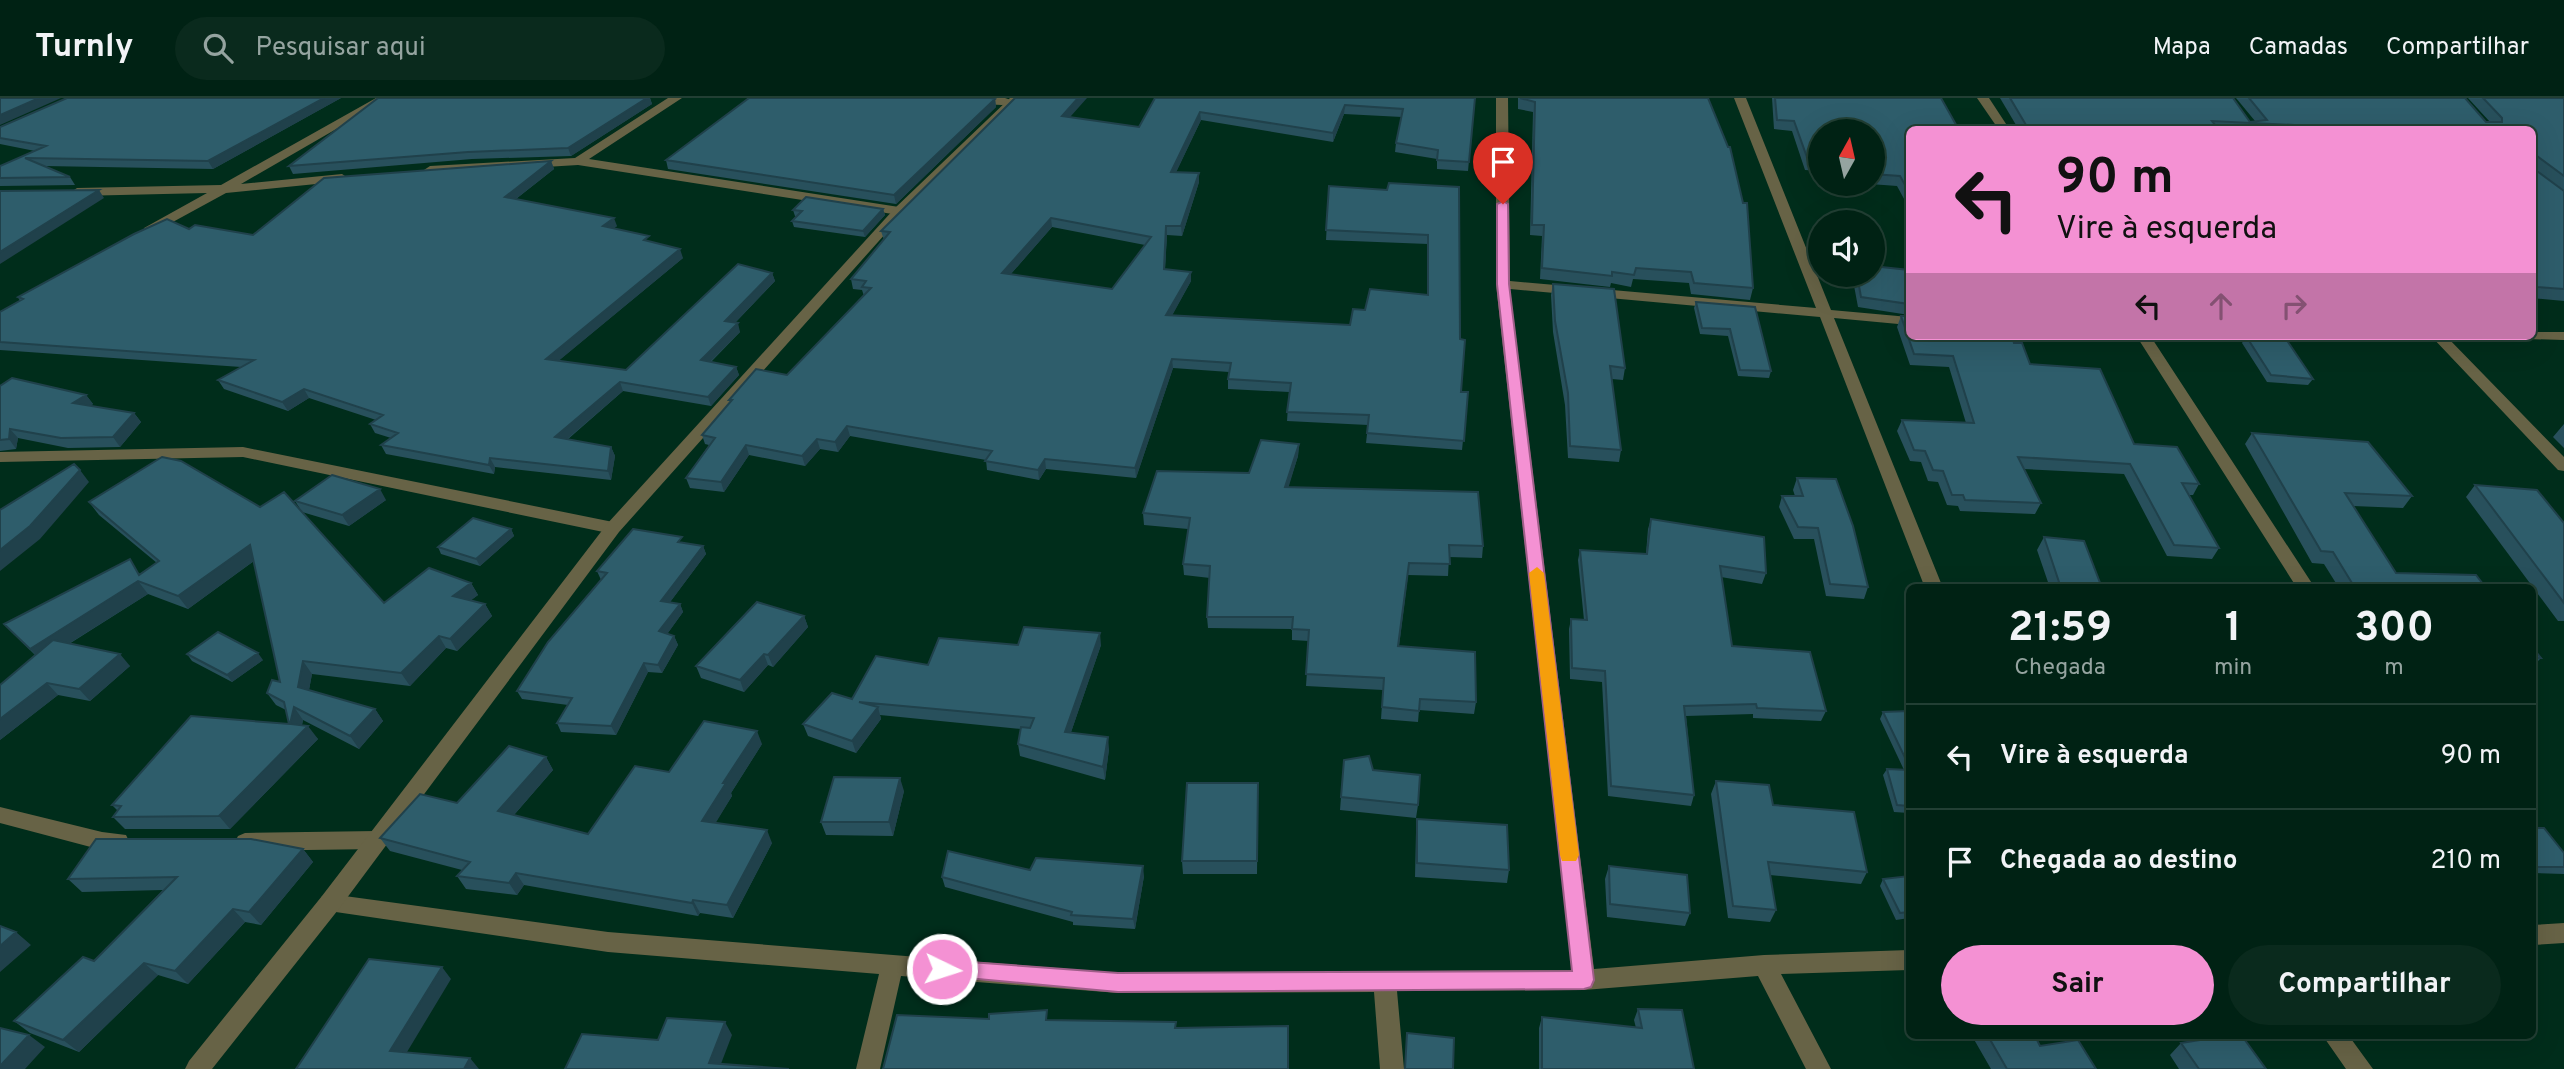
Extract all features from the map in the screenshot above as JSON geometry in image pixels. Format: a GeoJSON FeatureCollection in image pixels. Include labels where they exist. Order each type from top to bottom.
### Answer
{"type":"FeatureCollection","features":[{"type":"Feature","properties":{"kind":"street"},"geometry":{"type":"LineString","coordinates":[[131,241],[384,98]]}},
{"type":"Feature","properties":{"kind":"street"},"geometry":{"type":"LineString","coordinates":[[578,160],[676,98]]}},
{"type":"Feature","properties":{"kind":"street"},"geometry":{"type":"LineString","coordinates":[[975,98],[1013,100]]}},
{"type":"Feature","properties":{"kind":"street"},"geometry":{"type":"LineString","coordinates":[[1502,98],[1503,284],[1584,980]]}},
{"type":"Feature","properties":{"kind":"street"},"geometry":{"type":"LineString","coordinates":[[1740,98],[1932,584]]}},
{"type":"Feature","properties":{"kind":"street"},"geometry":{"type":"LineString","coordinates":[[1983,98],[2002,126]]}},
{"type":"Feature","properties":{"kind":"street"},"geometry":{"type":"LineString","coordinates":[[197,1069],[330,903],[613,528],[900,211],[1013,100]]}},
{"type":"Feature","properties":{"kind":"street"},"geometry":{"type":"LineString","coordinates":[[417,171],[578,160],[900,211]]}},
{"type":"Feature","properties":{"kind":"street"},"geometry":{"type":"LineString","coordinates":[[66,192],[226,189],[362,176]]}},
{"type":"Feature","properties":{"kind":"street"},"geometry":{"type":"LineString","coordinates":[[1503,284],[1906,321]]}},
{"type":"Feature","properties":{"kind":"street"},"geometry":{"type":"LineString","coordinates":[[2536,335],[2564,336]]}},
{"type":"Feature","properties":{"kind":"street"},"geometry":{"type":"LineString","coordinates":[[2146,340],[2303,584]]}},
{"type":"Feature","properties":{"kind":"street"},"geometry":{"type":"LineString","coordinates":[[2442,340],[2564,466]]}},
{"type":"Feature","properties":{"kind":"street"},"geometry":{"type":"LineString","coordinates":[[0,457],[243,452],[613,528]]}},
{"type":"Feature","properties":{"kind":"street"},"geometry":{"type":"LineString","coordinates":[[69,472],[92,457]]}},
{"type":"Feature","properties":{"kind":"street"},"geometry":{"type":"LineString","coordinates":[[0,815],[102,841],[143,841]]}},
{"type":"Feature","properties":{"kind":"street"},"geometry":{"type":"LineString","coordinates":[[225,842],[377,840]]}},
{"type":"Feature","properties":{"kind":"street"},"geometry":{"type":"LineString","coordinates":[[330,903],[608,942],[1118,983],[1584,980],[1764,965],[1906,960]]}},
{"type":"Feature","properties":{"kind":"street"},"geometry":{"type":"LineString","coordinates":[[2536,935],[2564,933]]}},
{"type":"Feature","properties":{"kind":"street"},"geometry":{"type":"LineString","coordinates":[[868,1069],[892,965]]}},
{"type":"Feature","properties":{"kind":"street"},"geometry":{"type":"LineString","coordinates":[[1764,965],[1819,1069]]}},
{"type":"Feature","properties":{"kind":"street"},"geometry":{"type":"LineString","coordinates":[[1385,981],[1392,1069]]}},
{"type":"Feature","properties":{"kind":"street"},"geometry":{"type":"LineString","coordinates":[[2337,1039],[2361,1069]]}},
{"type":"Feature","properties":{"kind":"building"},"geometry":{"type":"Polygon","coordinates":[[[0,98],[39,98],[0,115],[0,98]]]}},
{"type":"Feature","properties":{"kind":"building"},"geometry":{"type":"Polygon","coordinates":[[[67,98],[324,98],[208,161],[25,158],[70,177],[0,178],[0,166],[46,146],[0,138],[0,127],[67,98]]]}},
{"type":"Feature","properties":{"kind":"building"},"geometry":{"type":"Polygon","coordinates":[[[378,98],[647,98],[568,148],[468,152],[289,166],[378,98]]]}},
{"type":"Feature","properties":{"kind":"building"},"geometry":{"type":"Polygon","coordinates":[[[749,98],[995,99],[894,195],[666,160],[749,98]]]}},
{"type":"Feature","properties":{"kind":"building"},"geometry":{"type":"Polygon","coordinates":[[[1015,98],[1078,98],[1062,116],[1139,127],[1155,98],[1475,98],[1469,162],[1437,160],[1438,150],[1396,143],[1403,109],[1345,105],[1333,133],[1200,112],[1171,172],[1199,173],[1181,226],[1166,226],[1164,269],[1191,272],[1166,315],[1350,325],[1353,309],[1365,310],[1370,289],[1428,295],[1428,235],[1326,230],[1329,186],[1387,190],[1389,183],[1459,187],[1460,339],[1465,340],[1461,392],[1468,392],[1464,441],[1367,433],[1369,415],[1287,412],[1291,383],[1228,379],[1231,363],[1172,359],[1135,468],[1045,459],[1038,470],[985,461],[992,451],[847,426],[835,442],[817,439],[802,456],[746,445],[721,482],[686,478],[715,438],[702,435],[756,369],[787,375],[871,288],[862,287],[866,281],[851,279],[890,232],[881,231],[1015,98]],[[1051,218],[1002,273],[1112,289],[1151,237],[1051,218]]]}},
{"type":"Feature","properties":{"kind":"building"},"geometry":{"type":"Polygon","coordinates":[[[1520,98],[1708,98],[1730,147],[1743,203],[1747,203],[1753,288],[1694,283],[1691,272],[1636,268],[1634,275],[1612,272],[1612,276],[1542,268],[1544,225],[1532,225],[1535,102],[1520,98]]]}},
{"type":"Feature","properties":{"kind":"building"},"geometry":{"type":"Polygon","coordinates":[[[1775,98],[1941,98],[1957,126],[1906,126],[1906,187],[1900,176],[1885,175],[1885,119],[1808,119],[1808,160],[1794,121],[1777,120],[1775,98]]]}},
{"type":"Feature","properties":{"kind":"building"},"geometry":{"type":"Polygon","coordinates":[[[2010,98],[2233,98],[2250,122],[2267,120],[2249,98],[2465,98],[2486,122],[2502,122],[2502,118],[2483,98],[2564,98],[2564,176],[2537,156],[2537,171],[2564,191],[2564,289],[2536,286],[2536,126],[2295,126],[2212,121],[2216,126],[2027,126],[2010,98]]]}},
{"type":"Feature","properties":{"kind":"building"},"geometry":{"type":"Polygon","coordinates":[[[551,161],[505,197],[614,218],[603,226],[649,236],[644,240],[680,249],[546,359],[626,370],[738,264],[772,273],[725,321],[738,323],[701,360],[736,367],[708,397],[620,382],[555,437],[611,447],[608,471],[490,458],[489,465],[381,445],[398,433],[370,424],[383,415],[304,389],[282,402],[218,380],[254,360],[0,342],[0,312],[23,299],[18,297],[167,219],[189,229],[195,225],[253,235],[324,178],[551,161]]]}},
{"type":"Feature","properties":{"kind":"building"},"geometry":{"type":"Polygon","coordinates":[[[99,190],[0,252],[0,191],[99,190]]]}},
{"type":"Feature","properties":{"kind":"building"},"geometry":{"type":"Polygon","coordinates":[[[806,197],[883,209],[863,231],[792,221],[802,211],[793,210],[806,197]]]}},
{"type":"Feature","properties":{"kind":"building"},"geometry":{"type":"Polygon","coordinates":[[[1885,267],[1906,270],[1906,304],[1861,297],[1859,287],[1885,287],[1885,267]]]}},
{"type":"Feature","properties":{"kind":"building"},"geometry":{"type":"Polygon","coordinates":[[[1553,284],[1614,289],[1625,368],[1610,366],[1621,450],[1570,446],[1568,393],[1555,321],[1553,284]]]}},
{"type":"Feature","properties":{"kind":"building"},"geometry":{"type":"Polygon","coordinates":[[[1696,302],[1755,307],[1771,371],[1740,370],[1730,329],[1702,328],[1696,302]]]}},
{"type":"Feature","properties":{"kind":"building"},"geometry":{"type":"Polygon","coordinates":[[[1901,316],[1906,316],[1906,331],[1901,316]]]}},
{"type":"Feature","properties":{"kind":"building"},"geometry":{"type":"Polygon","coordinates":[[[1909,340],[2013,340],[2014,343],[2022,343],[2030,364],[2100,369],[2134,444],[2177,447],[2199,484],[2182,483],[2219,548],[2174,545],[2130,464],[2018,457],[2041,503],[1965,500],[1963,495],[1952,495],[1943,471],[1933,470],[1925,451],[1914,450],[1902,420],[1974,423],[1953,356],[1914,354],[1909,340]]]}},
{"type":"Feature","properties":{"kind":"building"},"geometry":{"type":"Polygon","coordinates":[[[2249,340],[2287,340],[2313,379],[2271,375],[2249,340]]]}},
{"type":"Feature","properties":{"kind":"building"},"geometry":{"type":"Polygon","coordinates":[[[12,378],[86,395],[73,403],[134,413],[113,437],[61,438],[10,429],[9,439],[0,440],[0,386],[12,378]]]}},
{"type":"Feature","properties":{"kind":"building"},"geometry":{"type":"Polygon","coordinates":[[[2252,433],[2368,442],[2412,496],[2345,493],[2396,573],[2476,575],[2483,584],[2353,584],[2333,552],[2321,551],[2252,433]]]}},
{"type":"Feature","properties":{"kind":"building"},"geometry":{"type":"Polygon","coordinates":[[[1261,440],[1299,444],[1285,487],[1478,492],[1483,546],[1449,545],[1450,564],[1409,563],[1398,646],[1475,652],[1476,702],[1420,699],[1419,711],[1382,707],[1384,678],[1306,674],[1309,630],[1292,629],[1293,617],[1207,617],[1210,566],[1183,564],[1190,518],[1143,513],[1157,471],[1249,473],[1261,440]]]}},
{"type":"Feature","properties":{"kind":"building"},"geometry":{"type":"Polygon","coordinates":[[[162,457],[181,461],[260,507],[284,492],[384,603],[429,568],[471,583],[453,596],[485,604],[450,639],[439,636],[401,673],[303,661],[298,687],[375,709],[350,736],[294,707],[290,724],[308,726],[219,816],[113,817],[121,806],[112,805],[191,716],[289,724],[284,702],[267,693],[272,680],[280,682],[250,545],[178,596],[138,581],[30,649],[4,624],[130,559],[139,575],[159,561],[89,502],[162,457]]]}},
{"type":"Feature","properties":{"kind":"building"},"geometry":{"type":"Polygon","coordinates":[[[74,464],[80,470],[30,526],[0,550],[0,510],[74,464]]]}},
{"type":"Feature","properties":{"kind":"building"},"geometry":{"type":"Polygon","coordinates":[[[332,475],[380,489],[342,515],[295,501],[332,475]]]}},
{"type":"Feature","properties":{"kind":"building"},"geometry":{"type":"Polygon","coordinates":[[[1797,478],[1836,479],[1853,526],[1868,587],[1830,584],[1818,528],[1798,527],[1782,496],[1803,496],[1797,478]]]}},
{"type":"Feature","properties":{"kind":"building"},"geometry":{"type":"Polygon","coordinates":[[[2475,485],[2537,490],[2564,523],[2564,603],[2475,485]]]}},
{"type":"Feature","properties":{"kind":"building"},"geometry":{"type":"Polygon","coordinates":[[[473,518],[511,529],[476,559],[438,547],[473,518]]]}},
{"type":"Feature","properties":{"kind":"building"},"geometry":{"type":"Polygon","coordinates":[[[1651,519],[1764,537],[1766,573],[1720,566],[1732,646],[1810,652],[1826,711],[1757,708],[1756,704],[1684,706],[1694,795],[1611,786],[1605,671],[1572,668],[1571,619],[1587,620],[1580,550],[1647,554],[1651,519]]]}},
{"type":"Feature","properties":{"kind":"building"},"geometry":{"type":"Polygon","coordinates":[[[633,529],[682,537],[678,542],[703,546],[661,601],[680,604],[659,631],[674,636],[658,665],[644,663],[611,726],[557,723],[572,698],[517,691],[548,642],[607,573],[597,571],[633,529]]]}},
{"type":"Feature","properties":{"kind":"building"},"geometry":{"type":"Polygon","coordinates":[[[2044,537],[2084,541],[2100,584],[2060,584],[2044,537]]]}},
{"type":"Feature","properties":{"kind":"building"},"geometry":{"type":"Polygon","coordinates":[[[757,602],[804,616],[768,655],[764,654],[740,680],[696,666],[757,602]]]}},
{"type":"Feature","properties":{"kind":"building"},"geometry":{"type":"Polygon","coordinates":[[[1024,627],[1100,633],[1065,732],[1108,737],[1103,767],[1018,744],[1021,727],[1030,728],[1034,718],[859,702],[878,707],[852,741],[803,724],[832,693],[852,699],[876,656],[928,665],[939,638],[1018,645],[1024,627]]]}},
{"type":"Feature","properties":{"kind":"building"},"geometry":{"type":"Polygon","coordinates":[[[218,632],[258,653],[227,675],[187,654],[218,632]]]}},
{"type":"Feature","properties":{"kind":"building"},"geometry":{"type":"Polygon","coordinates":[[[53,640],[120,654],[79,689],[47,683],[0,719],[0,685],[53,640]]]}},
{"type":"Feature","properties":{"kind":"building"},"geometry":{"type":"Polygon","coordinates":[[[1906,711],[1906,760],[1883,712],[1906,711]]]}},
{"type":"Feature","properties":{"kind":"building"},"geometry":{"type":"Polygon","coordinates":[[[704,721],[757,731],[702,821],[767,830],[727,905],[693,900],[692,903],[516,873],[509,883],[457,876],[470,862],[380,838],[420,794],[457,803],[509,746],[546,757],[498,811],[588,834],[635,766],[669,772],[704,721]]]}},
{"type":"Feature","properties":{"kind":"building"},"geometry":{"type":"Polygon","coordinates":[[[1369,756],[1373,770],[1420,775],[1418,805],[1341,797],[1344,760],[1369,756]]]}},
{"type":"Feature","properties":{"kind":"building"},"geometry":{"type":"Polygon","coordinates":[[[1887,769],[1906,770],[1906,806],[1897,805],[1887,769]]]}},
{"type":"Feature","properties":{"kind":"building"},"geometry":{"type":"Polygon","coordinates":[[[834,777],[900,778],[889,822],[821,822],[834,777]]]}},
{"type":"Feature","properties":{"kind":"building"},"geometry":{"type":"Polygon","coordinates":[[[1716,781],[1769,785],[1773,805],[1854,812],[1867,872],[1768,862],[1776,910],[1733,906],[1716,781]]]}},
{"type":"Feature","properties":{"kind":"building"},"geometry":{"type":"Polygon","coordinates":[[[1187,783],[1258,783],[1257,861],[1182,861],[1187,783]]]}},
{"type":"Feature","properties":{"kind":"building"},"geometry":{"type":"Polygon","coordinates":[[[1417,819],[1507,825],[1509,870],[1417,863],[1417,819]]]}},
{"type":"Feature","properties":{"kind":"building"},"geometry":{"type":"Polygon","coordinates":[[[2536,828],[2544,828],[2564,853],[2564,867],[2536,867],[2536,828]]]}},
{"type":"Feature","properties":{"kind":"building"},"geometry":{"type":"Polygon","coordinates":[[[96,839],[251,839],[303,849],[249,912],[233,909],[175,971],[144,963],[63,1040],[14,1021],[83,957],[94,961],[177,877],[68,879],[96,839]]]}},
{"type":"Feature","properties":{"kind":"building"},"geometry":{"type":"Polygon","coordinates":[[[948,851],[1030,870],[1036,858],[1143,866],[1133,919],[1071,915],[1072,912],[942,877],[948,851]]]}},
{"type":"Feature","properties":{"kind":"building"},"geometry":{"type":"Polygon","coordinates":[[[1609,866],[1687,875],[1690,913],[1610,904],[1609,866]]]}},
{"type":"Feature","properties":{"kind":"building"},"geometry":{"type":"Polygon","coordinates":[[[1906,876],[1906,912],[1900,913],[1883,879],[1906,876]]]}},
{"type":"Feature","properties":{"kind":"building"},"geometry":{"type":"Polygon","coordinates":[[[0,926],[16,932],[0,946],[0,926]]]}},
{"type":"Feature","properties":{"kind":"building"},"geometry":{"type":"Polygon","coordinates":[[[369,959],[442,967],[390,1051],[470,1058],[464,1069],[296,1069],[369,959]]]}},
{"type":"Feature","properties":{"kind":"building"},"geometry":{"type":"Polygon","coordinates":[[[1638,1009],[1682,1010],[1694,1069],[1542,1069],[1542,1017],[1642,1028],[1638,1009]]]}},
{"type":"Feature","properties":{"kind":"building"},"geometry":{"type":"Polygon","coordinates":[[[1047,1010],[1046,1020],[1176,1022],[1175,1028],[1288,1026],[1288,1069],[883,1069],[897,1015],[989,1019],[989,1014],[1047,1010]]]}},
{"type":"Feature","properties":{"kind":"building"},"geometry":{"type":"Polygon","coordinates":[[[667,1018],[725,1022],[709,1063],[789,1069],[565,1069],[582,1034],[658,1040],[667,1018]]]}},
{"type":"Feature","properties":{"kind":"building"},"geometry":{"type":"Polygon","coordinates":[[[0,1028],[29,1035],[0,1066],[0,1028]]]}},
{"type":"Feature","properties":{"kind":"building"},"geometry":{"type":"Polygon","coordinates":[[[1407,1033],[1454,1038],[1453,1069],[1405,1069],[1407,1033]]]}},
{"type":"Feature","properties":{"kind":"building"},"geometry":{"type":"Polygon","coordinates":[[[1990,1039],[2036,1039],[2040,1046],[2078,1040],[2096,1069],[2007,1069],[1990,1039]]]}},
{"type":"Feature","properties":{"kind":"building"},"geometry":{"type":"Polygon","coordinates":[[[2206,1039],[2244,1039],[2266,1069],[2199,1069],[2181,1043],[2206,1039]]]}},
{"type":"Feature","properties":{"kind":"slow traffic"},"geometry":{"type":"LineString","coordinates":[[1537,573],[1569,855]]}},
{"type":"Feature","properties":{"kind":"route"},"geometry":{"type":"LineString","coordinates":[[942,969],[1118,983],[1584,980],[1503,284],[1503,204]]}}]}
